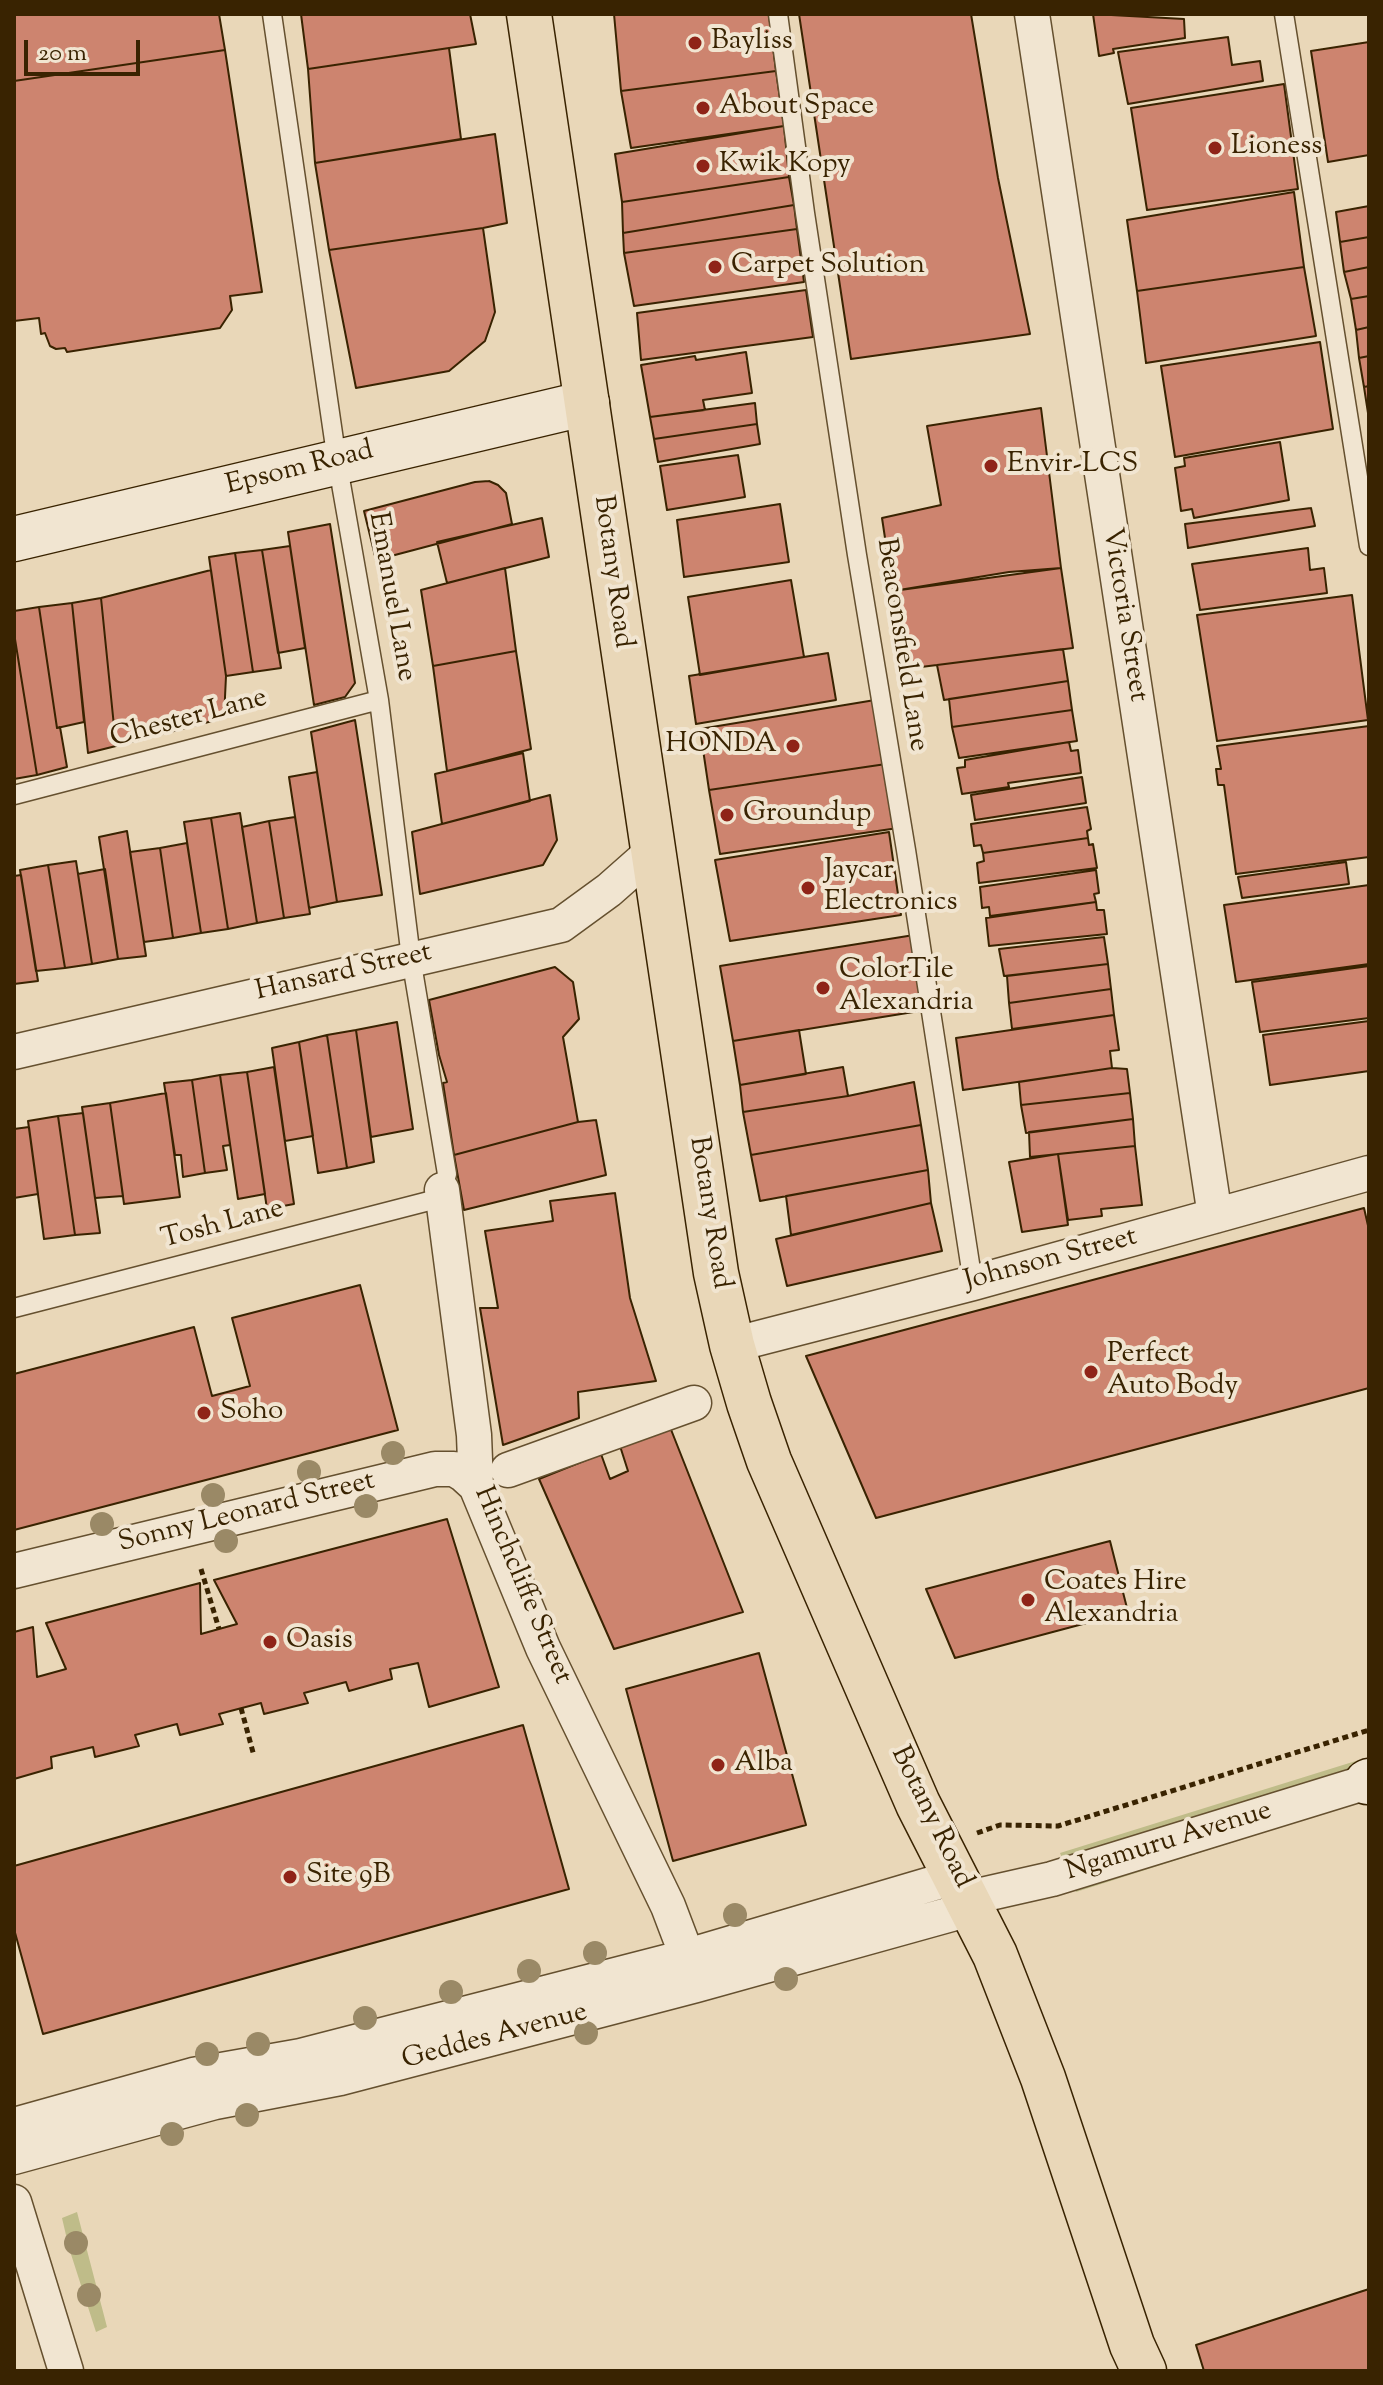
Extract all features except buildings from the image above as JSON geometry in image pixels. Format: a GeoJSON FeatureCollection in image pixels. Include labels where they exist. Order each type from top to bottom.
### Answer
{"type":"FeatureCollection","features":[{"type":"Feature","properties":{"kind":"main road","name":"Botany Road"},"geometry":{"type":"LineString","coordinates":[[529,14],[716,1273],[732,1345],[769,1461],[918,1804],[995,1955],[1043,2078],[1137,2362]]}},
{"type":"Feature","properties":{"kind":"street","name":"Victoria Street"},"geometry":{"type":"LineString","coordinates":[[1032,14],[1215,1216]]}},
{"type":"Feature","properties":{"kind":"street","name":"Epsom Road"},"geometry":{"type":"LineString","coordinates":[[14,539],[587,403]]}},
{"type":"Feature","properties":{"kind":"street","name":"Hansard Street"},"geometry":{"type":"LineString","coordinates":[[14,1052],[561,925],[609,890],[652,852]]}},
{"type":"Feature","properties":{"kind":"street","name":"Johnson Street"},"geometry":{"type":"LineString","coordinates":[[732,1345],[973,1283],[1369,1173]]}},
{"type":"Feature","properties":{"kind":"street","name":"Hinchcliffe Street"},"geometry":{"type":"LineString","coordinates":[[442,1190],[474,1435],[476,1486],[543,1648],[668,1906],[687,1956]]}},
{"type":"Feature","properties":{"kind":"street"},"geometry":{"type":"LineString","coordinates":[[508,1470],[694,1403]]}},
{"type":"Feature","properties":{"kind":"street","name":"Sonny Leonard Street"},"geometry":{"type":"LineString","coordinates":[[14,1571],[435,1469],[454,1469],[476,1486]]}},
{"type":"Feature","properties":{"kind":"street","name":"Ngamuru Avenue"},"geometry":{"type":"LineString","coordinates":[[965,1894],[1052,1879],[1368,1782]]}},
{"type":"Feature","properties":{"kind":"street","name":"Geddes Avenue"},"geometry":{"type":"LineString","coordinates":[[14,2125],[193,2075],[301,2056],[687,1956],[965,1894]]}},
{"type":"Feature","properties":{"kind":"street","name":"Geddes Avenue"},"geometry":{"type":"LineString","coordinates":[[14,2157],[215,2102],[340,2078],[867,1939],[965,1894]]}},
{"type":"Feature","properties":{"kind":"street"},"geometry":{"type":"LineString","coordinates":[[14,2202],[66,2371]]}},
{"type":"Feature","properties":{"kind":"lane","name":"Emanuel Lane"},"geometry":{"type":"LineString","coordinates":[[272,14],[337,461],[379,700],[411,958],[447,1174],[442,1190]]}},
{"type":"Feature","properties":{"kind":"lane","name":"Beaconsfield Lane"},"geometry":{"type":"LineString","coordinates":[[778,14],[850,508],[973,1283]]}},
{"type":"Feature","properties":{"kind":"lane"},"geometry":{"type":"LineString","coordinates":[[1284,14],[1369,546]]}},
{"type":"Feature","properties":{"kind":"lane","name":"Chester Lane"},"geometry":{"type":"LineString","coordinates":[[14,795],[379,700]]}},
{"type":"Feature","properties":{"kind":"lane","name":"Tosh Lane"},"geometry":{"type":"LineString","coordinates":[[14,1308],[433,1200],[442,1190]]}},
{"type":"Feature","properties":{"kind":"path"},"geometry":{"type":"LineString","coordinates":[[201,1569],[219,1629]]}},
{"type":"Feature","properties":{"kind":"path"},"geometry":{"type":"LineString","coordinates":[[241,1708],[254,1756]]}},
{"type":"Feature","properties":{"kind":"path"},"geometry":{"type":"LineString","coordinates":[[1000,1825],[1058,1826],[1369,1730]]}},
{"type":"Feature","properties":{"kind":"shaded area"},"geometry":{"type":"Polygon","coordinates":[[[1359,1760],[1369,1799],[1076,1892],[1060,1853],[1359,1760]]]}},
{"type":"Feature","properties":{"kind":"shaded area"},"geometry":{"type":"Polygon","coordinates":[[[77,2212],[107,2327],[96,2332],[62,2218],[77,2212]]]}},
{"type":"Feature","properties":{"kind":"place","name":"Bayliss"},"geometry":{"type":"Point","coordinates":[695,43]}},
{"type":"Feature","properties":{"kind":"place","name":"About Space"},"geometry":{"type":"Point","coordinates":[703,108]}},
{"type":"Feature","properties":{"kind":"place","name":"Lioness"},"geometry":{"type":"Point","coordinates":[1215,148]}},
{"type":"Feature","properties":{"kind":"place","name":"Kwik Kopy"},"geometry":{"type":"Point","coordinates":[703,166]}},
{"type":"Feature","properties":{"kind":"place","name":"Carpet Solution"},"geometry":{"type":"Point","coordinates":[715,267]}},
{"type":"Feature","properties":{"kind":"place","name":"Envir-LCS"},"geometry":{"type":"Point","coordinates":[991,466]}},
{"type":"Feature","properties":{"kind":"place","name":"HONDA"},"geometry":{"type":"Point","coordinates":[793,746]}},
{"type":"Feature","properties":{"kind":"place","name":"Groundup"},"geometry":{"type":"Point","coordinates":[727,815]}},
{"type":"Feature","properties":{"kind":"place","name":"Jaycar Electronics"},"geometry":{"type":"Point","coordinates":[808,888]}},
{"type":"Feature","properties":{"kind":"place","name":"ColorTile Alexandria"},"geometry":{"type":"Point","coordinates":[823,988]}},
{"type":"Feature","properties":{"kind":"place","name":"Perfect Auto Body"},"geometry":{"type":"Point","coordinates":[1091,1372]}},
{"type":"Feature","properties":{"kind":"place","name":"Soho"},"geometry":{"type":"Point","coordinates":[204,1413]}},
{"type":"Feature","properties":{"kind":"place","name":"Coates Hire Alexandria"},"geometry":{"type":"Point","coordinates":[1028,1600]}},
{"type":"Feature","properties":{"kind":"place","name":"Oasis"},"geometry":{"type":"Point","coordinates":[270,1642]}},
{"type":"Feature","properties":{"kind":"place","name":"Alba"},"geometry":{"type":"Point","coordinates":[718,1765]}},
{"type":"Feature","properties":{"kind":"place","name":"Site 9B"},"geometry":{"type":"Point","coordinates":[290,1877]}}]}
